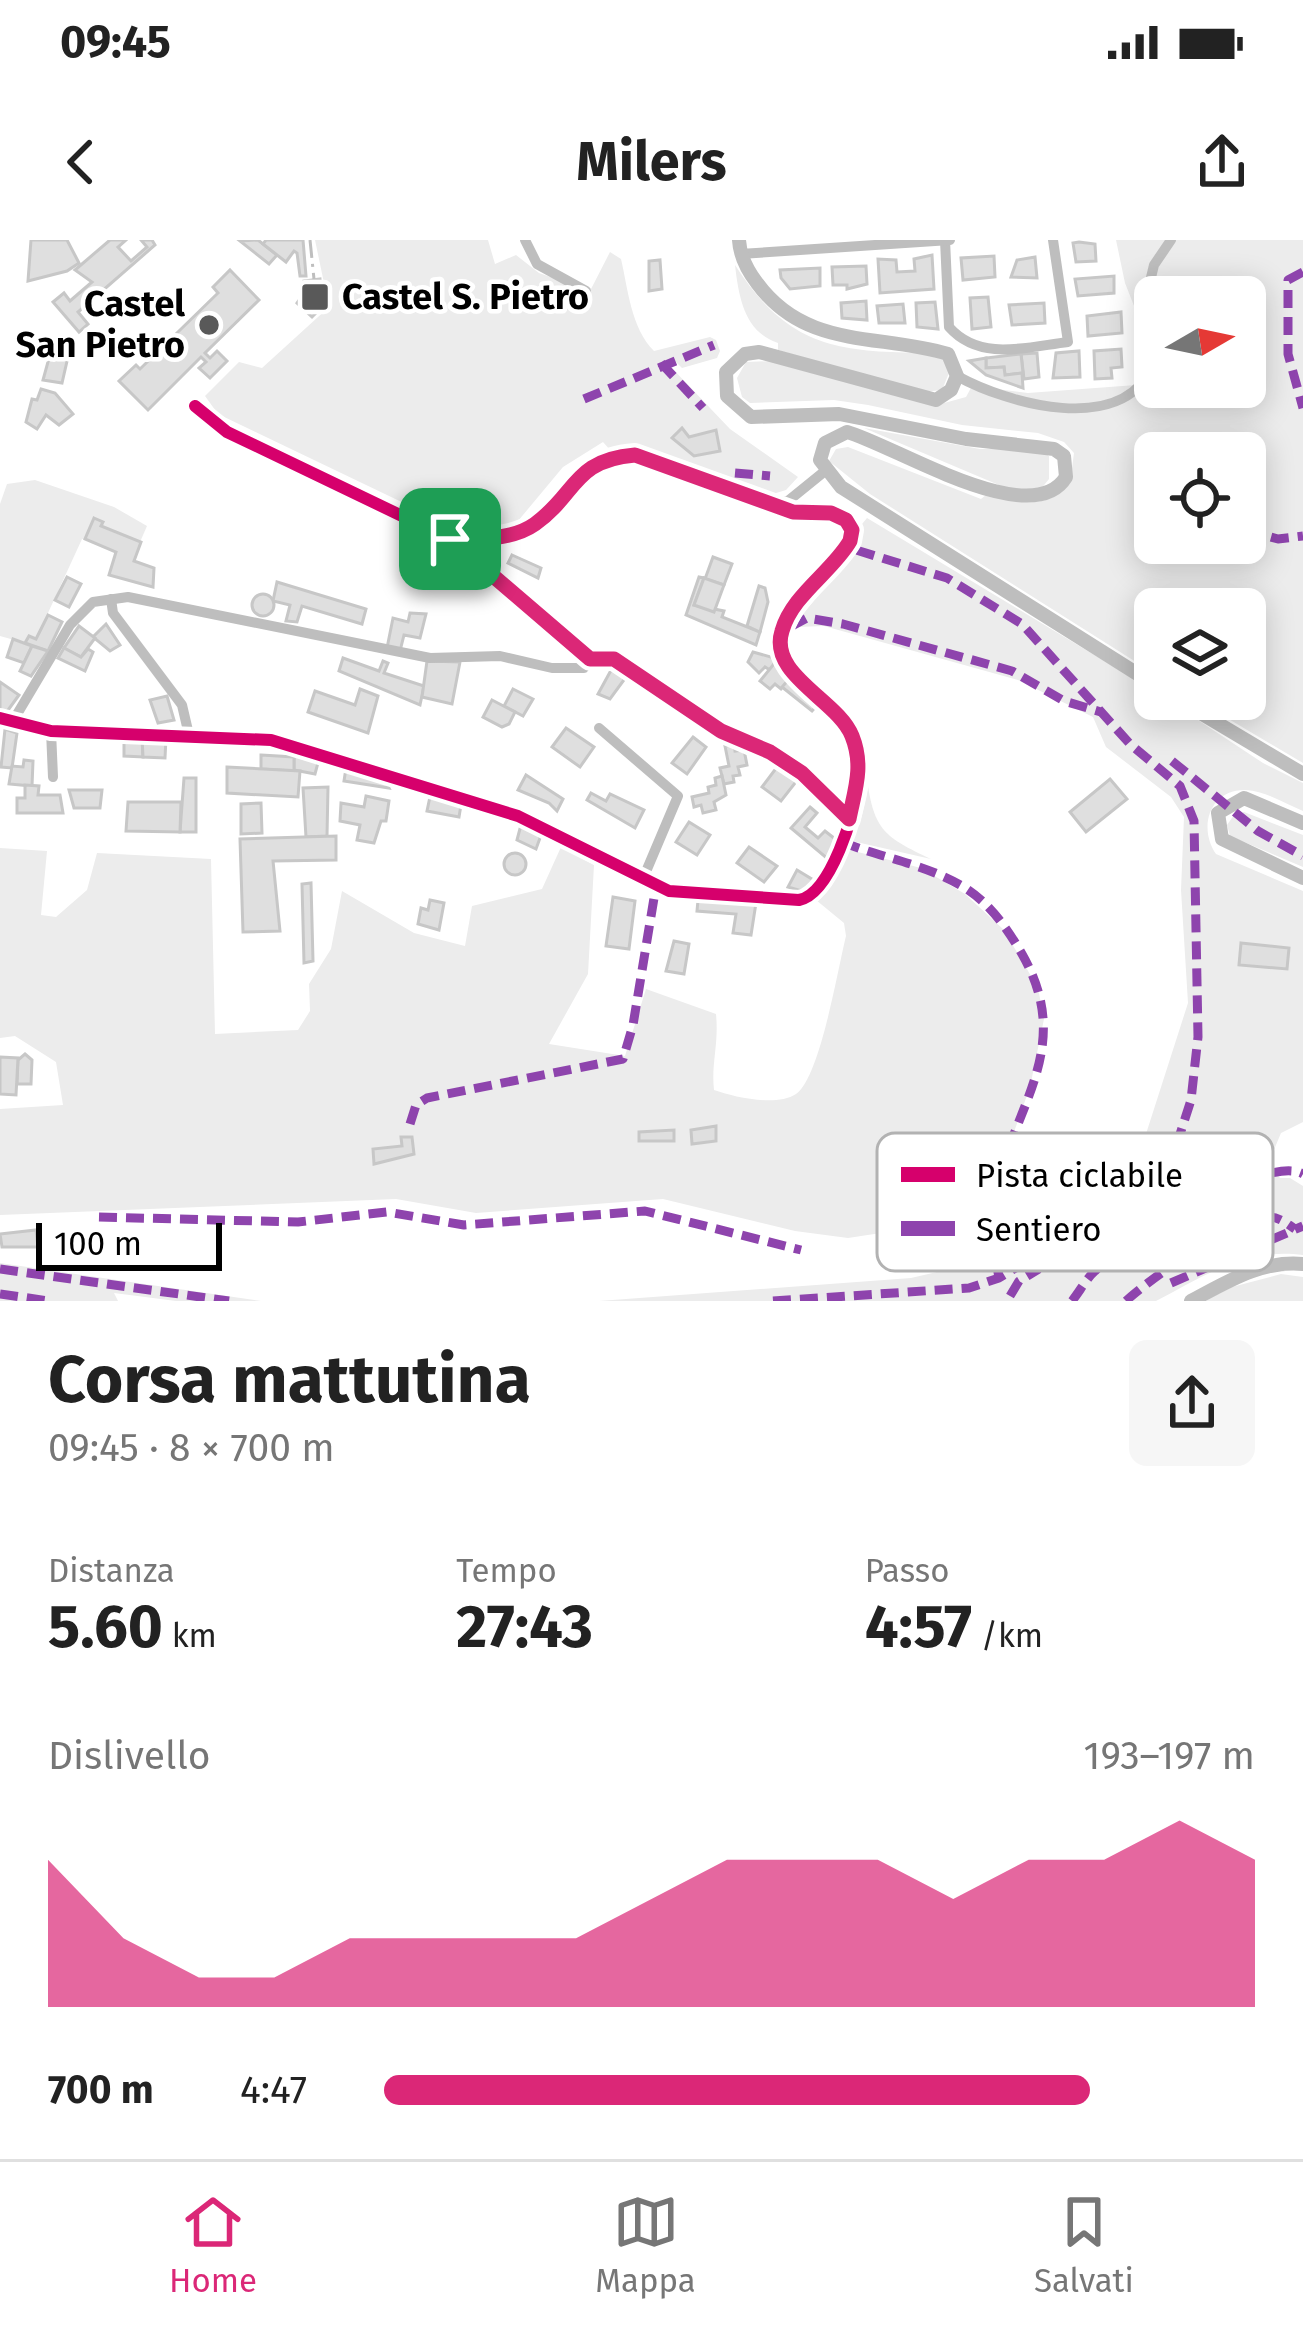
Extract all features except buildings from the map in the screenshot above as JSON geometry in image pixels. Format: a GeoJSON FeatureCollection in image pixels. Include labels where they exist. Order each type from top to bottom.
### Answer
{"type":"FeatureCollection","features":[{"type":"Feature","properties":{"kind":"street"},"geometry":{"type":"LineString","coordinates":[[525,240],[537,264],[586,291],[585,298]]}},
{"type":"Feature","properties":{"kind":"street"},"geometry":{"type":"LineString","coordinates":[[1053,240],[1068,342],[1000,351],[976,347],[949,327],[947,240],[739,247],[767,298],[794,320],[831,336],[948,354],[957,376],[951,390],[937,400],[760,352],[733,362],[725,385],[727,396],[752,417],[839,414],[966,439],[1054,449],[1068,467],[1059,488],[1034,497],[999,494],[848,432],[824,443],[820,460],[841,487],[1134,672]]}},
{"type":"Feature","properties":{"kind":"street"},"geometry":{"type":"LineString","coordinates":[[957,376],[1042,405],[1095,407],[1132,393],[1152,367],[1142,315],[1145,294],[1154,265],[1171,240]]}},
{"type":"Feature","properties":{"kind":"street"},"geometry":{"type":"LineString","coordinates":[[198,408],[227,432],[450,539],[590,659],[614,659],[721,731],[770,752],[802,773],[849,819]]}},
{"type":"Feature","properties":{"kind":"street"},"geometry":{"type":"LineString","coordinates":[[450,539],[512,536],[537,523],[592,464],[635,455],[793,512],[831,513],[846,520],[852,530],[844,551],[784,625],[780,648],[788,666],[851,732],[860,780],[830,868],[809,898],[669,891],[518,816],[271,740],[45,730],[6,719],[70,625],[94,602],[128,597],[430,658],[500,656],[552,668],[584,668],[590,659]]}},
{"type":"Feature","properties":{"kind":"street"},"geometry":{"type":"LineString","coordinates":[[775,503],[788,501],[826,471]]}},
{"type":"Feature","properties":{"kind":"street"},"geometry":{"type":"LineString","coordinates":[[111,599],[113,613],[182,705],[189,735]]}},
{"type":"Feature","properties":{"kind":"street"},"geometry":{"type":"LineString","coordinates":[[1212,720],[1303,774]]}},
{"type":"Feature","properties":{"kind":"street"},"geometry":{"type":"LineString","coordinates":[[599,728],[678,796],[642,881]]}},
{"type":"Feature","properties":{"kind":"street"},"geometry":{"type":"LineString","coordinates":[[45,730],[53,778]]}},
{"type":"Feature","properties":{"kind":"street"},"geometry":{"type":"LineString","coordinates":[[1303,823],[1244,798],[1218,813],[1222,839],[1303,878]]}},
{"type":"Feature","properties":{"kind":"street"},"geometry":{"type":"LineString","coordinates":[[1273,1265],[1303,1264]]}},
{"type":"Feature","properties":{"kind":"street"},"geometry":{"type":"LineString","coordinates":[[1191,1301],[1248,1271]]}},
{"type":"Feature","properties":{"kind":"shaded area"},"geometry":{"type":"Polygon","coordinates":[[[315,240],[488,240],[495,264],[516,255],[539,273],[590,291],[610,252],[621,259],[635,320],[646,342],[654,351],[710,337],[716,340],[717,358],[682,368],[676,362],[670,366],[730,429],[798,477],[786,490],[766,496],[646,452],[611,451],[603,442],[563,467],[518,521],[505,528],[460,530],[218,414],[205,396],[239,362],[262,368],[329,307],[315,240]]]}},
{"type":"Feature","properties":{"kind":"shaded area"},"geometry":{"type":"Polygon","coordinates":[[[1116,240],[1303,240],[1303,763],[1230,720],[1266,720],[1266,588],[1134,588],[1134,661],[870,494],[829,461],[836,449],[848,447],[981,499],[986,495],[1031,502],[1052,498],[1070,483],[1074,453],[1064,442],[1038,433],[962,425],[834,400],[750,403],[742,397],[737,378],[746,362],[772,361],[937,405],[966,397],[972,386],[1028,393],[1134,385],[1134,408],[1266,408],[1266,276],[1134,276],[1134,306],[1116,240]]]}},
{"type":"Feature","properties":{"kind":"shaded area"},"geometry":{"type":"Polygon","coordinates":[[[735,265],[775,314],[819,340],[870,351],[943,357],[951,368],[942,390],[922,392],[778,350],[778,343],[758,331],[746,313],[735,265]]]}},
{"type":"Feature","properties":{"kind":"shaded area"},"geometry":{"type":"Polygon","coordinates":[[[864,428],[980,449],[1038,449],[1049,456],[1049,479],[1040,490],[1013,491],[864,428]]]}},
{"type":"Feature","properties":{"kind":"shaded area"},"geometry":{"type":"Polygon","coordinates":[[[35,480],[114,507],[147,526],[140,542],[82,539],[36,639],[29,636],[25,643],[0,636],[0,504],[7,484],[35,480]]]}},
{"type":"Feature","properties":{"kind":"shaded area"},"geometry":{"type":"Polygon","coordinates":[[[867,518],[1134,679],[1134,720],[1198,720],[1303,783],[1303,811],[1261,793],[1233,791],[1216,803],[1208,822],[1216,854],[1303,891],[1303,1122],[1281,1133],[1273,1152],[1273,1133],[1146,1133],[1188,1003],[1181,890],[1184,817],[1171,797],[1106,747],[1093,717],[1018,680],[824,626],[797,627],[791,610],[867,518]]]}},
{"type":"Feature","properties":{"kind":"shaded area"},"geometry":{"type":"Polygon","coordinates":[[[867,779],[873,810],[884,830],[931,859],[852,841],[867,779]]]}},
{"type":"Feature","properties":{"kind":"shaded area"},"geometry":{"type":"Polygon","coordinates":[[[1244,812],[1303,835],[1303,867],[1230,836],[1227,825],[1234,815],[1244,812]]]}},
{"type":"Feature","properties":{"kind":"shaded area"},"geometry":{"type":"Polygon","coordinates":[[[561,847],[594,865],[588,974],[549,1044],[625,1056],[646,989],[716,1014],[714,1090],[778,1100],[796,1094],[813,1067],[846,936],[844,923],[816,900],[850,850],[921,868],[965,894],[1004,930],[1038,988],[1044,1019],[1030,1087],[1014,1133],[877,1133],[877,1234],[848,1238],[795,1231],[663,1199],[476,1213],[396,1199],[0,1215],[0,1109],[63,1105],[56,1062],[15,1036],[0,1038],[0,848],[47,851],[41,915],[56,917],[87,890],[97,853],[211,859],[215,1034],[298,1030],[310,1011],[309,984],[331,949],[342,891],[414,933],[465,946],[472,906],[542,889],[561,847]]]}},
{"type":"Feature","properties":{"kind":"shaded area"},"geometry":{"type":"Polygon","coordinates":[[[1273,1170],[1280,1178],[1303,1186],[1303,1255],[1273,1254],[1273,1170]]]}},
{"type":"Feature","properties":{"kind":"shaded area"},"geometry":{"type":"Polygon","coordinates":[[[0,1263],[261,1301],[176,1301],[114,1293],[118,1301],[0,1301],[0,1263]]]}},
{"type":"Feature","properties":{"kind":"shaded area"},"geometry":{"type":"Polygon","coordinates":[[[941,1271],[1214,1271],[1156,1301],[599,1301],[911,1278],[941,1271]]]}},
{"type":"Feature","properties":{"kind":"shaded area"},"geometry":{"type":"Polygon","coordinates":[[[1281,1274],[1303,1277],[1303,1301],[1204,1301],[1232,1287],[1281,1274]]]}},
{"type":"Feature","properties":{"kind":"railway"},"geometry":{"type":"LineString","coordinates":[[310,240],[314,279]]}},
{"type":"Feature","properties":{"kind":"marked path"},"geometry":{"type":"LineString","coordinates":[[1303,272],[1288,280],[1288,354],[1303,408]]}},
{"type":"Feature","properties":{"kind":"marked path"},"geometry":{"type":"LineString","coordinates":[[584,399],[714,345]]}},
{"type":"Feature","properties":{"kind":"marked path"},"geometry":{"type":"LineString","coordinates":[[661,363],[703,408]]}},
{"type":"Feature","properties":{"kind":"marked path"},"geometry":{"type":"LineString","coordinates":[[735,473],[770,476]]}},
{"type":"Feature","properties":{"kind":"marked path"},"geometry":{"type":"LineString","coordinates":[[852,530],[856,550],[947,578],[1022,624],[1130,744],[1180,786],[1194,821],[1198,1037],[1191,1100],[1180,1133]]}},
{"type":"Feature","properties":{"kind":"marked path"},"geometry":{"type":"LineString","coordinates":[[1266,536],[1303,536]]}},
{"type":"Feature","properties":{"kind":"marked path"},"geometry":{"type":"LineString","coordinates":[[790,627],[807,618],[843,624],[1012,671],[1064,701],[1101,712]]}},
{"type":"Feature","properties":{"kind":"marked path"},"geometry":{"type":"LineString","coordinates":[[1172,761],[1258,831],[1303,856]]}},
{"type":"Feature","properties":{"kind":"marked path"},"geometry":{"type":"LineString","coordinates":[[842,842],[933,872],[971,892],[1022,954],[1037,989],[1043,1021],[1034,1081],[1015,1133]]}},
{"type":"Feature","properties":{"kind":"marked path"},"geometry":{"type":"LineString","coordinates":[[410,1124],[416,1105],[427,1098],[623,1059],[656,886]]}},
{"type":"Feature","properties":{"kind":"marked path"},"geometry":{"type":"LineString","coordinates":[[1273,1173],[1303,1174]]}},
{"type":"Feature","properties":{"kind":"marked path"},"geometry":{"type":"LineString","coordinates":[[99,1217],[298,1222],[387,1212],[464,1225],[645,1211],[801,1250]]}},
{"type":"Feature","properties":{"kind":"marked path"},"geometry":{"type":"LineString","coordinates":[[1273,1218],[1295,1229]]}},
{"type":"Feature","properties":{"kind":"marked path"},"geometry":{"type":"LineString","coordinates":[[1273,1239],[1303,1226]]}},
{"type":"Feature","properties":{"kind":"marked path"},"geometry":{"type":"LineString","coordinates":[[0,1269],[229,1301]]}},
{"type":"Feature","properties":{"kind":"marked path"},"geometry":{"type":"LineString","coordinates":[[998,1271],[999,1278]]}},
{"type":"Feature","properties":{"kind":"marked path"},"geometry":{"type":"LineString","coordinates":[[773,1301],[969,1288],[1011,1271]]}},
{"type":"Feature","properties":{"kind":"marked path"},"geometry":{"type":"LineString","coordinates":[[1010,1296],[1019,1281],[1036,1271]]}},
{"type":"Feature","properties":{"kind":"marked path"},"geometry":{"type":"LineString","coordinates":[[1072,1301],[1096,1271]]}},
{"type":"Feature","properties":{"kind":"marked path"},"geometry":{"type":"LineString","coordinates":[[1126,1301],[1165,1271]]}},
{"type":"Feature","properties":{"kind":"marked path"},"geometry":{"type":"LineString","coordinates":[[1171,1283],[1199,1271]]}},
{"type":"Feature","properties":{"kind":"marked path"},"geometry":{"type":"LineString","coordinates":[[0,1294],[49,1301]]}},
{"type":"Feature","properties":{"kind":"cycle path"},"geometry":{"type":"LineString","coordinates":[[0,718],[51,731],[271,740],[518,816],[669,891],[799,900],[811,894],[831,868],[857,795],[857,753],[845,722],[790,664],[780,634],[795,608],[850,541],[852,530],[846,520],[831,513],[793,512],[635,455],[591,464],[537,523],[512,536],[450,539],[227,432],[195,406]]}},
{"type":"Feature","properties":{"kind":"place","name":"Castel S. Pietro"},"geometry":{"type":"Point","coordinates":[315,297]}},
{"type":"Feature","properties":{"kind":"place","name":"Castel San Pietro"},"geometry":{"type":"Point","coordinates":[209,325]}},
{"type":"Feature","properties":{"kind":"route"},"geometry":{"type":"LineString","coordinates":[[635,455],[793,512],[831,513],[846,520],[852,530],[850,541],[795,608],[780,634],[780,648],[788,666],[851,732],[860,780],[849,819],[802,773],[770,752],[721,731],[614,659],[590,659],[450,539],[512,536],[537,523],[592,464],[635,455]]}}]}
